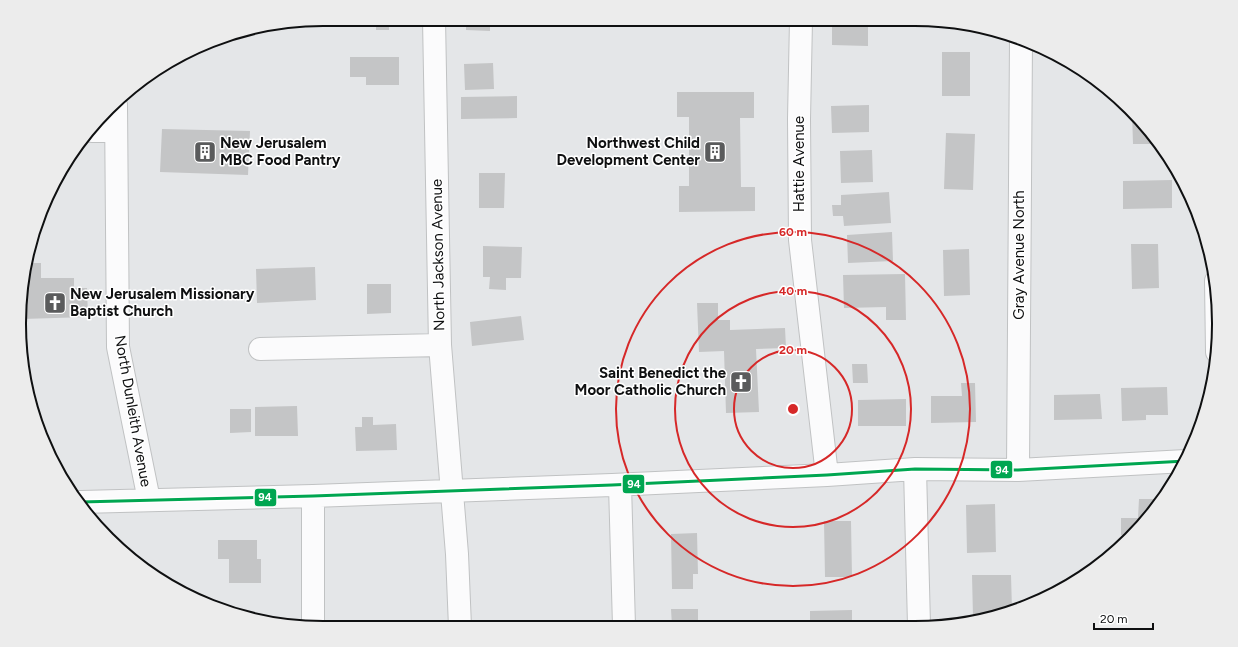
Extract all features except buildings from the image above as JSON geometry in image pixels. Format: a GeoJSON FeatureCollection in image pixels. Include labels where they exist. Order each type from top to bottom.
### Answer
{"type":"FeatureCollection","features":[{"type":"Feature","properties":{"kind":"street","name":"North Jackson Avenue"},"geometry":{"type":"LineString","coordinates":[[434,26],[440,345],[457,554],[460,621]]}},
{"type":"Feature","properties":{"kind":"street","name":"Hattie Avenue"},"geometry":{"type":"LineString","coordinates":[[802,26],[799,119],[800,240],[827,475]]}},
{"type":"Feature","properties":{"kind":"street","name":"Gray Avenue North"},"geometry":{"type":"LineString","coordinates":[[1018,470],[1021,46]]}},
{"type":"Feature","properties":{"kind":"street","name":"North Dunleith Avenue"},"geometry":{"type":"LineString","coordinates":[[116,110],[118,347],[148,500]]}},
{"type":"Feature","properties":{"kind":"street"},"geometry":{"type":"LineString","coordinates":[[97,131],[116,131]]}},
{"type":"Feature","properties":{"kind":"street"},"geometry":{"type":"LineString","coordinates":[[260,349],[440,345]]}},
{"type":"Feature","properties":{"kind":"street"},"geometry":{"type":"LineString","coordinates":[[85,502],[313,496],[620,485],[827,475],[915,469],[1018,470],[1178,461]]}},
{"type":"Feature","properties":{"kind":"street"},"geometry":{"type":"LineString","coordinates":[[915,469],[919,621]]}},
{"type":"Feature","properties":{"kind":"street"},"geometry":{"type":"LineString","coordinates":[[620,485],[624,621]]}},
{"type":"Feature","properties":{"kind":"street"},"geometry":{"type":"LineString","coordinates":[[313,496],[313,620]]}},
{"type":"Feature","properties":{"kind":"transit line","name":"94"},"geometry":{"type":"LineString","coordinates":[[85,502],[313,496],[612,485],[827,475],[915,469],[1018,470],[1178,461]]}},
{"type":"Feature","properties":{"kind":"place","name":"New Jerusalem MBC Food Pantry"},"geometry":{"type":"Point","coordinates":[205,152]}},
{"type":"Feature","properties":{"kind":"place","name":"Northwest Child Development Center"},"geometry":{"type":"Point","coordinates":[715,152]}},
{"type":"Feature","properties":{"kind":"place","name":"New Jerusalem Missionary Baptist Church"},"geometry":{"type":"Point","coordinates":[55,303]}},
{"type":"Feature","properties":{"kind":"place","name":"Saint Benedict the Moor Catholic Church"},"geometry":{"type":"Point","coordinates":[741,382]}}]}
